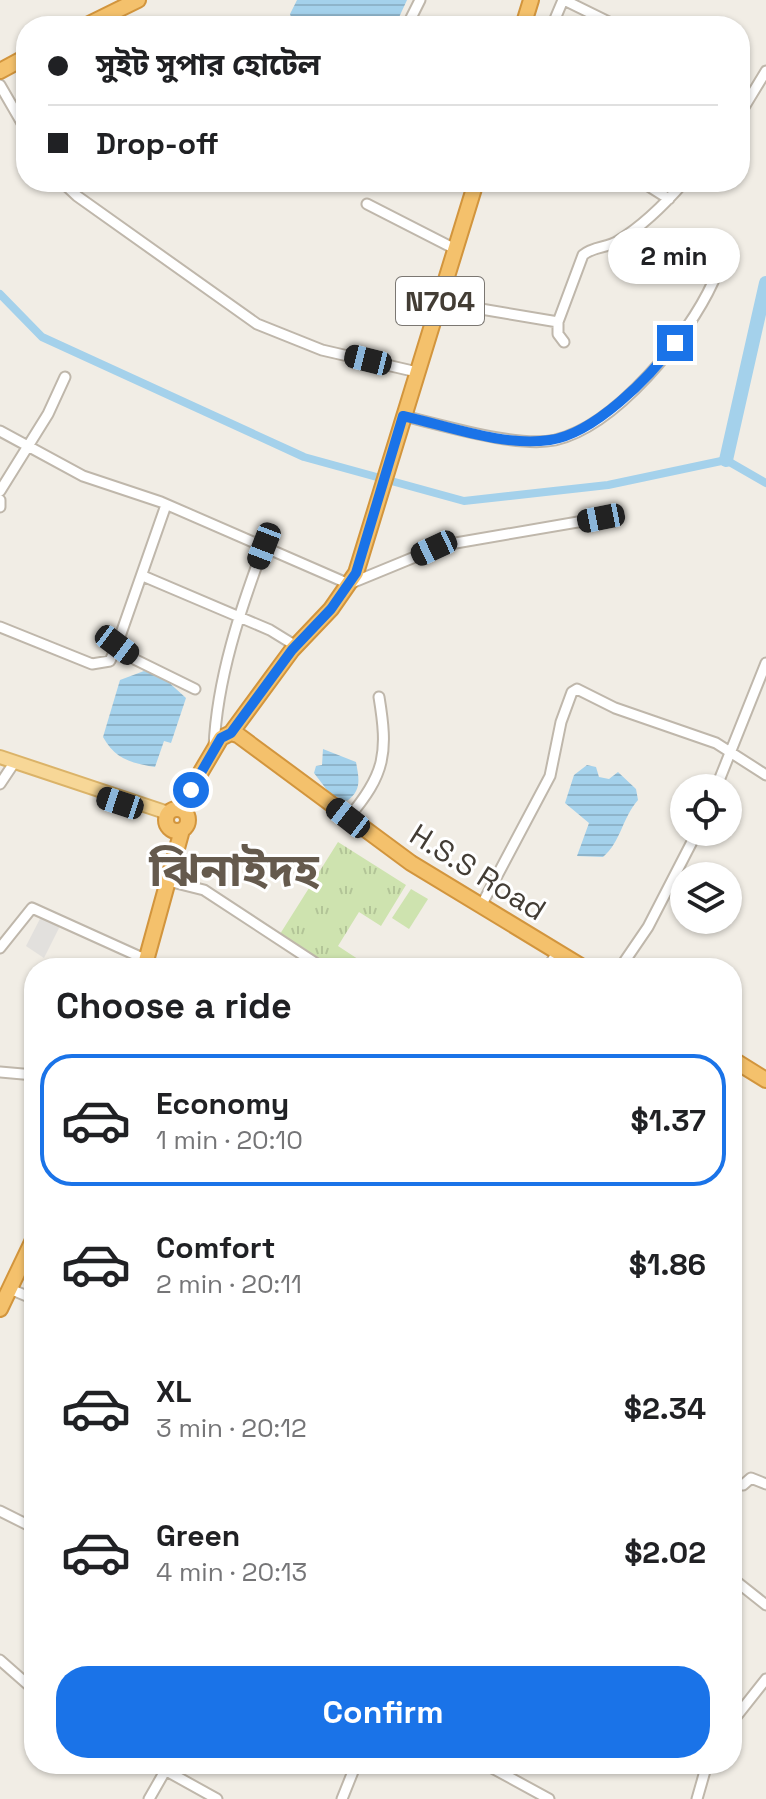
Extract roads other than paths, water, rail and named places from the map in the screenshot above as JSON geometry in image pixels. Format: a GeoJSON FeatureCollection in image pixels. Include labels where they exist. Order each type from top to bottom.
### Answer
{"type":"FeatureCollection","features":[{"type":"Feature","properties":{"kind":"highway"},"geometry":{"type":"LineString","coordinates":[[105,16],[138,0]]}},
{"type":"Feature","properties":{"kind":"highway","name":"N704"},"geometry":{"type":"LineString","coordinates":[[231,733],[296,646],[349,584],[366,540],[473,192]]}},
{"type":"Feature","properties":{"kind":"highway"},"geometry":{"type":"LineString","coordinates":[[147,958],[168,879],[176,819],[221,738],[231,733]]}},
{"type":"Feature","properties":{"kind":"highway","name":"H.S.S Road"},"geometry":{"type":"LineString","coordinates":[[231,733],[245,738],[348,818],[481,906],[567,958]]}},
{"type":"Feature","properties":{"kind":"highway"},"geometry":{"type":"LineString","coordinates":[[742,1065],[766,1080]]}},
{"type":"Feature","properties":{"kind":"highway"},"geometry":{"type":"LineString","coordinates":[[3,1299],[24,1258]]}},
{"type":"Feature","properties":{"kind":"main road"},"geometry":{"type":"LineString","coordinates":[[4,762],[176,819]]}},
{"type":"Feature","properties":{"kind":"street"},"geometry":{"type":"LineString","coordinates":[[563,0],[596,16]]}},
{"type":"Feature","properties":{"kind":"street"},"geometry":{"type":"LineString","coordinates":[[750,93],[766,71]]}},
{"type":"Feature","properties":{"kind":"street"},"geometry":{"type":"LineString","coordinates":[[0,85],[16,113]]}},
{"type":"Feature","properties":{"kind":"street"},"geometry":{"type":"LineString","coordinates":[[73,192],[257,324],[322,350],[417,372]]}},
{"type":"Feature","properties":{"kind":"street"},"geometry":{"type":"LineString","coordinates":[[658,192],[669,199]]}},
{"type":"Feature","properties":{"kind":"street"},"geometry":{"type":"LineString","coordinates":[[564,342],[558,334],[558,322],[583,255],[590,249],[615,243],[644,224],[675,192]]}},
{"type":"Feature","properties":{"kind":"street"},"geometry":{"type":"LineString","coordinates":[[367,204],[457,250]]}},
{"type":"Feature","properties":{"kind":"street"},"geometry":{"type":"LineString","coordinates":[[402,417],[489,436],[543,441],[564,437],[611,409],[663,359],[717,271],[713,265],[670,240]]}},
{"type":"Feature","properties":{"kind":"street"},"geometry":{"type":"LineString","coordinates":[[475,308],[558,322]]}},
{"type":"Feature","properties":{"kind":"street"},"geometry":{"type":"LineString","coordinates":[[0,491],[48,414],[65,377]]}},
{"type":"Feature","properties":{"kind":"street"},"geometry":{"type":"LineString","coordinates":[[0,431],[83,476],[166,505],[349,584],[444,545],[601,518]]}},
{"type":"Feature","properties":{"kind":"street"},"geometry":{"type":"LineString","coordinates":[[0,500],[0,507]]}},
{"type":"Feature","properties":{"kind":"street"},"geometry":{"type":"LineString","coordinates":[[0,627],[92,664],[110,661],[166,505]]}},
{"type":"Feature","properties":{"kind":"street"},"geometry":{"type":"LineString","coordinates":[[214,751],[215,725],[238,616],[264,546]]}},
{"type":"Feature","properties":{"kind":"street"},"geometry":{"type":"LineString","coordinates":[[143,576],[238,616],[296,646]]}},
{"type":"Feature","properties":{"kind":"street"},"geometry":{"type":"LineString","coordinates":[[117,645],[136,660],[195,689]]}},
{"type":"Feature","properties":{"kind":"street"},"geometry":{"type":"LineString","coordinates":[[722,774],[766,663]]}},
{"type":"Feature","properties":{"kind":"street"},"geometry":{"type":"LineString","coordinates":[[481,906],[550,776],[561,722],[572,692],[583,689],[615,708],[716,743],[766,775]]}},
{"type":"Feature","properties":{"kind":"street"},"geometry":{"type":"LineString","coordinates":[[348,818],[375,784],[385,757],[379,697]]}},
{"type":"Feature","properties":{"kind":"street"},"geometry":{"type":"LineString","coordinates":[[0,784],[4,762]]}},
{"type":"Feature","properties":{"kind":"street"},"geometry":{"type":"LineString","coordinates":[[627,958],[648,927],[690,846]]}},
{"type":"Feature","properties":{"kind":"street"},"geometry":{"type":"LineString","coordinates":[[168,879],[204,890],[308,958]]}},
{"type":"Feature","properties":{"kind":"street"},"geometry":{"type":"LineString","coordinates":[[0,948],[32,908],[133,958]]}},
{"type":"Feature","properties":{"kind":"street"},"geometry":{"type":"LineString","coordinates":[[554,958],[557,952]]}},
{"type":"Feature","properties":{"kind":"street"},"geometry":{"type":"LineString","coordinates":[[0,1072],[24,1074]]}},
{"type":"Feature","properties":{"kind":"street"},"geometry":{"type":"LineString","coordinates":[[3,1299],[24,1299]]}},
{"type":"Feature","properties":{"kind":"street"},"geometry":{"type":"LineString","coordinates":[[742,1485],[751,1478],[766,1484]]}},
{"type":"Feature","properties":{"kind":"street"},"geometry":{"type":"LineString","coordinates":[[0,1511],[24,1523]]}},
{"type":"Feature","properties":{"kind":"street"},"geometry":{"type":"LineString","coordinates":[[742,1586],[766,1605]]}},
{"type":"Feature","properties":{"kind":"street"},"geometry":{"type":"LineString","coordinates":[[0,1660],[24,1681]]}},
{"type":"Feature","properties":{"kind":"street"},"geometry":{"type":"LineString","coordinates":[[742,1709],[766,1679]]}},
{"type":"Feature","properties":{"kind":"street"},"geometry":{"type":"LineString","coordinates":[[149,1799],[164,1774]]}},
{"type":"Feature","properties":{"kind":"street"},"geometry":{"type":"LineString","coordinates":[[177,1774],[217,1799]]}},
{"type":"Feature","properties":{"kind":"street"},"geometry":{"type":"LineString","coordinates":[[342,1799],[352,1774]]}},
{"type":"Feature","properties":{"kind":"street"},"geometry":{"type":"LineString","coordinates":[[503,1774],[549,1799]]}},
{"type":"Feature","properties":{"kind":"street"},"geometry":{"type":"LineString","coordinates":[[697,1799],[704,1774]]}},
{"type":"Feature","properties":{"kind":"water"},"geometry":{"type":"Polygon","coordinates":[[[297,0],[407,0],[400,16],[290,14],[297,0]]]}},
{"type":"Feature","properties":{"kind":"water"},"geometry":{"type":"Polygon","coordinates":[[[144,671],[164,678],[186,698],[171,743],[164,741],[155,767],[124,759],[103,737],[120,680],[144,671]]]}},
{"type":"Feature","properties":{"kind":"water"},"geometry":{"type":"Polygon","coordinates":[[[323,749],[356,762],[357,788],[347,801],[330,794],[314,773],[316,766],[322,765],[323,749]]]}},
{"type":"Feature","properties":{"kind":"water"},"geometry":{"type":"Polygon","coordinates":[[[587,765],[596,767],[599,777],[609,779],[618,772],[636,789],[638,800],[614,844],[603,857],[577,856],[589,823],[565,803],[574,775],[587,765]]]}},
{"type":"Feature","properties":{"kind":"waterway"},"geometry":{"type":"LineString","coordinates":[[726,460],[766,283]]}},
{"type":"Feature","properties":{"kind":"waterway"},"geometry":{"type":"LineString","coordinates":[[0,294],[42,337],[304,457],[464,501],[608,485],[726,460],[766,483]]}},
{"type":"Feature","properties":{"kind":"district","name":"ঝিনাইদহ"},"geometry":{"type":"Point","coordinates":[234,870]}}]}
